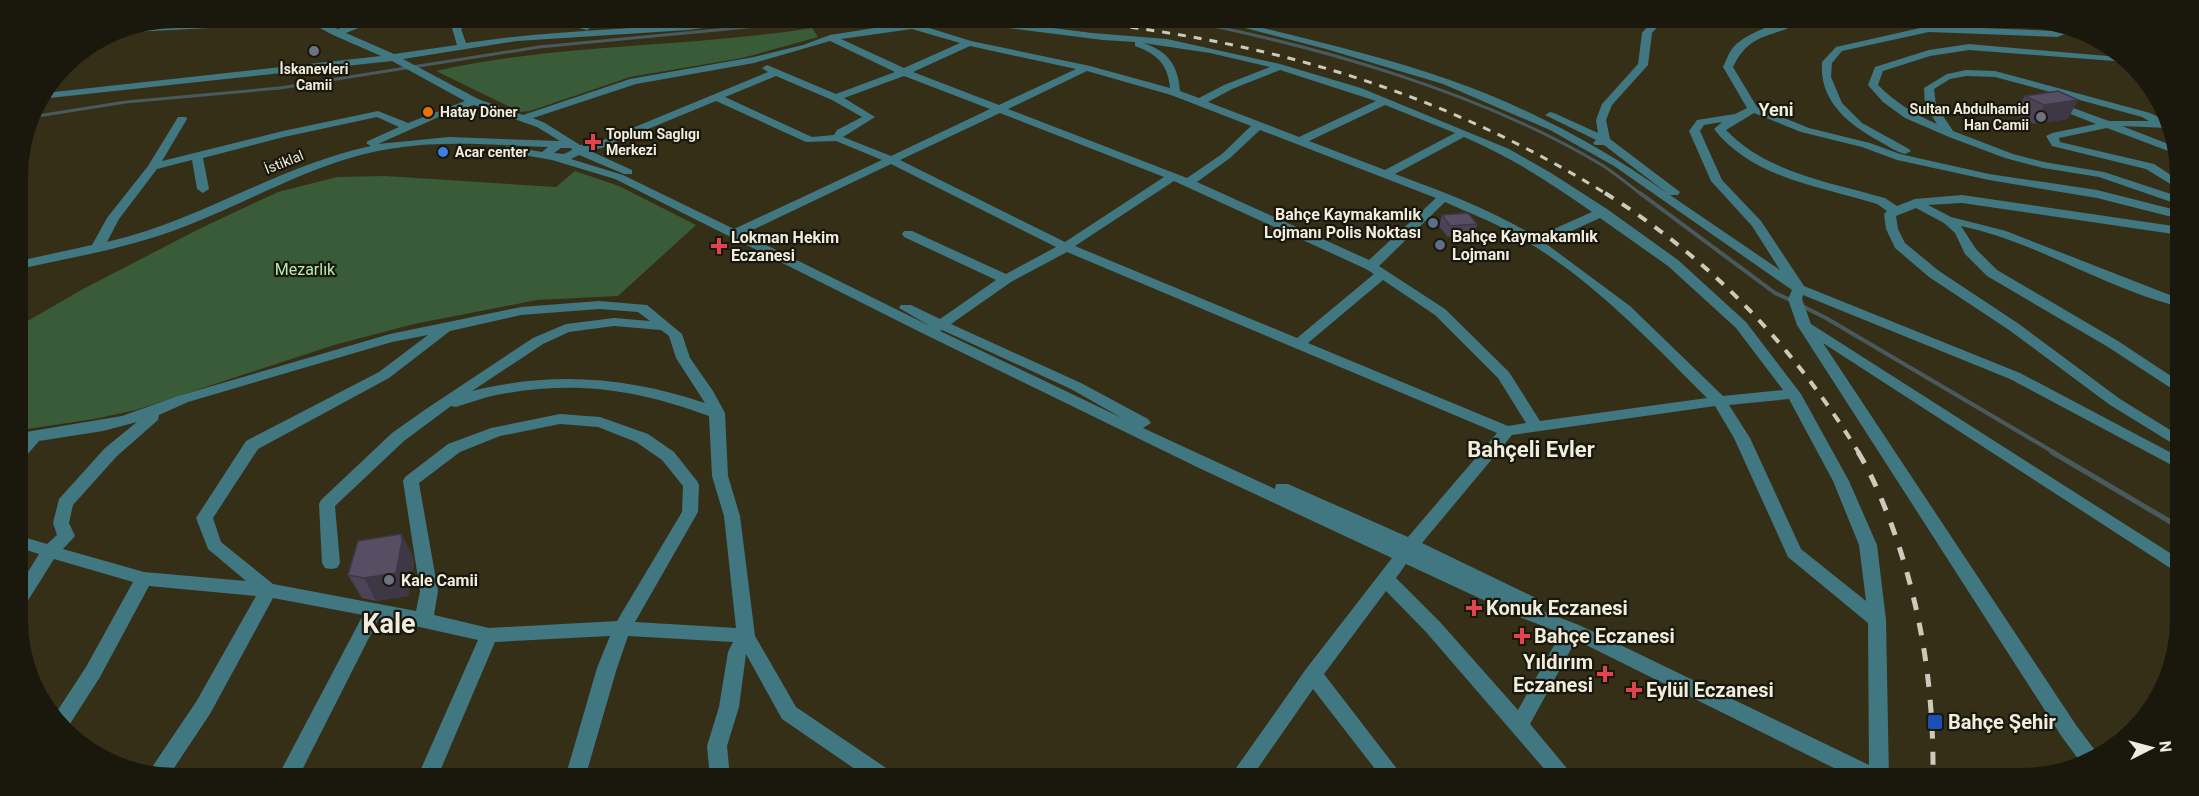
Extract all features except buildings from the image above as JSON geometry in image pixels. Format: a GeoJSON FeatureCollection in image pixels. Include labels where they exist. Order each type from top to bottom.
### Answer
{"type":"FeatureCollection","features":[{"type":"Feature","properties":{"kind":"street"},"geometry":{"type":"LineString","coordinates":[[326,28],[394,59],[474,101],[541,125],[575,147],[936,328],[1407,550],[1527,613],[1572,630],[1855,767]]}},
{"type":"Feature","properties":{"kind":"street"},"geometry":{"type":"LineString","coordinates":[[336,33],[350,28]]}},
{"type":"Feature","properties":{"kind":"street"},"geometry":{"type":"LineString","coordinates":[[457,28],[462,46]]}},
{"type":"Feature","properties":{"kind":"street"},"geometry":{"type":"LineString","coordinates":[[598,28],[613,32]]}},
{"type":"Feature","properties":{"kind":"street"},"geometry":{"type":"LineString","coordinates":[[52,95],[394,59],[517,38],[646,28]]}},
{"type":"Feature","properties":{"kind":"street"},"geometry":{"type":"LineString","coordinates":[[521,119],[634,81],[754,60],[806,47],[830,38],[898,28]]}},
{"type":"Feature","properties":{"kind":"street"},"geometry":{"type":"LineString","coordinates":[[919,28],[969,42],[1086,68],[1175,93],[1444,197],[1516,230],[1536,242],[1624,309],[1719,401],[1742,438],[1794,554],[1877,620]]}},
{"type":"Feature","properties":{"kind":"street"},"geometry":{"type":"LineString","coordinates":[[1037,28],[1167,42],[1210,50],[1280,67],[1385,101],[1505,151],[1603,212],[1672,263],[1741,326],[1794,394],[1840,481],[1868,545],[1877,620],[1877,767]]}},
{"type":"Feature","properties":{"kind":"street"},"geometry":{"type":"LineString","coordinates":[[1251,28],[1340,50],[1447,82],[1554,128],[1591,148],[1797,294],[2016,376],[2170,459]]}},
{"type":"Feature","properties":{"kind":"street"},"geometry":{"type":"LineString","coordinates":[[1272,28],[1438,71],[1498,93],[1605,140],[1774,262],[1797,294]]}},
{"type":"Feature","properties":{"kind":"street"},"geometry":{"type":"LineString","coordinates":[[1605,140],[1601,120],[1607,104],[1643,64],[1647,33],[1651,28]]}},
{"type":"Feature","properties":{"kind":"street"},"geometry":{"type":"LineString","coordinates":[[1778,28],[1754,38],[1736,50],[1728,67],[1753,109],[1805,130],[1866,145],[1897,157],[1989,177],[2097,194],[2170,212]]}},
{"type":"Feature","properties":{"kind":"street"},"geometry":{"type":"LineString","coordinates":[[1923,161],[1858,125],[1837,104],[1826,77],[1827,62],[1839,49],[1929,29],[2058,33]]}},
{"type":"Feature","properties":{"kind":"street"},"geometry":{"type":"LineString","coordinates":[[1095,35],[1150,48],[1167,58],[1175,74],[1175,93]]}},
{"type":"Feature","properties":{"kind":"street"},"geometry":{"type":"LineString","coordinates":[[830,38],[904,72],[1173,176],[1377,270],[1440,312],[1504,375],[1535,426]]}},
{"type":"Feature","properties":{"kind":"street"},"geometry":{"type":"LineString","coordinates":[[836,98],[904,72],[969,42]]}},
{"type":"Feature","properties":{"kind":"street"},"geometry":{"type":"LineString","coordinates":[[2113,59],[1969,47],[1929,53],[1879,69],[1873,85],[1887,100],[1909,116],[1953,135],[2009,156],[2043,165],[2100,174],[2170,197]]}},
{"type":"Feature","properties":{"kind":"street"},"geometry":{"type":"LineString","coordinates":[[754,60],[774,73],[836,98],[870,117],[841,132],[837,138]]}},
{"type":"Feature","properties":{"kind":"street"},"geometry":{"type":"LineString","coordinates":[[1198,103],[1228,87],[1280,67]]}},
{"type":"Feature","properties":{"kind":"street"},"geometry":{"type":"LineString","coordinates":[[521,119],[531,126],[550,152],[619,177],[740,231],[1086,68]]}},
{"type":"Feature","properties":{"kind":"street"},"geometry":{"type":"LineString","coordinates":[[575,147],[598,146],[774,73]]}},
{"type":"Feature","properties":{"kind":"street"},"geometry":{"type":"LineString","coordinates":[[1953,135],[1935,116],[1927,97],[1929,87],[1947,77],[1966,73],[1995,74],[2146,115],[2160,122]]}},
{"type":"Feature","properties":{"kind":"street"},"geometry":{"type":"LineString","coordinates":[[716,97],[810,140],[837,138],[892,159],[1066,247],[1507,431],[1719,401],[1794,394]]}},
{"type":"Feature","properties":{"kind":"street"},"geometry":{"type":"LineString","coordinates":[[351,154],[409,127],[474,101]]}},
{"type":"Feature","properties":{"kind":"street"},"geometry":{"type":"LineString","coordinates":[[1300,141],[1385,101]]}},
{"type":"Feature","properties":{"kind":"street"},"geometry":{"type":"LineString","coordinates":[[2046,102],[2167,148]]}},
{"type":"Feature","properties":{"kind":"street"},"geometry":{"type":"LineString","coordinates":[[1753,109],[1719,129],[1728,142],[1763,164],[1881,201],[1896,211]]}},
{"type":"Feature","properties":{"kind":"street"},"geometry":{"type":"LineString","coordinates":[[153,166],[378,114],[409,127]]}},
{"type":"Feature","properties":{"kind":"street"},"geometry":{"type":"LineString","coordinates":[[1738,117],[1701,122],[1694,131],[1700,148],[1718,181],[1757,224],[1797,294],[1803,322],[2069,731],[2086,753]]}},
{"type":"Feature","properties":{"kind":"street"},"geometry":{"type":"LineString","coordinates":[[97,248],[113,218],[153,166],[183,119]]}},
{"type":"Feature","properties":{"kind":"street"},"geometry":{"type":"LineString","coordinates":[[2161,125],[2108,124],[2052,136],[2056,144],[2150,166],[2170,180]]}},
{"type":"Feature","properties":{"kind":"street"},"geometry":{"type":"LineString","coordinates":[[1188,183],[1226,156],[1258,126]]}},
{"type":"Feature","properties":{"kind":"street"},"geometry":{"type":"LineString","coordinates":[[1384,175],[1464,133]]}},
{"type":"Feature","properties":{"kind":"street","name":"İstiklal"},"geometry":{"type":"LineString","coordinates":[[29,263],[97,248],[181,224],[306,168],[391,145],[449,140],[550,152],[575,147]]}},
{"type":"Feature","properties":{"kind":"street"},"geometry":{"type":"LineString","coordinates":[[1591,148],[1605,140]]}},
{"type":"Feature","properties":{"kind":"street"},"geometry":{"type":"LineString","coordinates":[[29,273],[132,246],[181,230],[284,183],[333,165],[379,153],[418,148],[483,148],[550,152],[570,156],[575,147]]}},
{"type":"Feature","properties":{"kind":"street"},"geometry":{"type":"LineString","coordinates":[[197,155],[203,189]]}},
{"type":"Feature","properties":{"kind":"street"},"geometry":{"type":"LineString","coordinates":[[936,328],[1006,279],[1066,247],[1173,176]]}},
{"type":"Feature","properties":{"kind":"street"},"geometry":{"type":"LineString","coordinates":[[1297,345],[1377,270],[1444,197]]}},
{"type":"Feature","properties":{"kind":"street"},"geometry":{"type":"LineString","coordinates":[[2170,230],[1962,199],[1934,199],[1915,203],[1890,214],[1892,229],[1899,245],[1934,274],[2014,327],[2115,402],[2170,437]]}},
{"type":"Feature","properties":{"kind":"street"},"geometry":{"type":"LineString","coordinates":[[1915,203],[1948,220],[1960,231],[1970,251],[1992,273],[2113,344],[2170,382]]}},
{"type":"Feature","properties":{"kind":"street"},"geometry":{"type":"LineString","coordinates":[[1536,242],[1603,212]]}},
{"type":"Feature","properties":{"kind":"street"},"geometry":{"type":"LineString","coordinates":[[1948,220],[1966,222],[2012,237],[2135,288],[2170,300]]}},
{"type":"Feature","properties":{"kind":"street"},"geometry":{"type":"LineString","coordinates":[[908,234],[1006,279]]}},
{"type":"Feature","properties":{"kind":"street"},"geometry":{"type":"LineString","coordinates":[[28,586],[50,550],[66,536],[61,523],[65,503],[111,452],[157,413],[183,399],[378,341],[521,311],[599,305],[642,308],[675,334],[683,358],[706,391],[717,413],[720,476],[732,516],[746,636],[789,713],[870,768]]}},
{"type":"Feature","properties":{"kind":"street"},"geometry":{"type":"LineString","coordinates":[[331,563],[327,504],[398,437],[431,412],[538,342],[566,328],[614,322],[662,326]]}},
{"type":"Feature","properties":{"kind":"street"},"geometry":{"type":"LineString","coordinates":[[1803,322],[2170,562]]}},
{"type":"Feature","properties":{"kind":"street"},"geometry":{"type":"LineString","coordinates":[[268,590],[214,545],[204,518],[232,474],[252,445],[384,375],[446,328]]}},
{"type":"Feature","properties":{"kind":"street"},"geometry":{"type":"LineString","coordinates":[[431,412],[465,399],[504,390],[560,383],[628,387],[677,399],[717,413]]}},
{"type":"Feature","properties":{"kind":"street"},"geometry":{"type":"LineString","coordinates":[[28,437],[113,424],[157,413]]}},
{"type":"Feature","properties":{"kind":"street"},"geometry":{"type":"LineString","coordinates":[[424,620],[429,591],[411,481],[454,448],[496,432],[560,419],[600,422],[642,438],[668,456],[691,485],[690,512],[622,628],[607,668],[578,768]]}},
{"type":"Feature","properties":{"kind":"street"},"geometry":{"type":"LineString","coordinates":[[1248,767],[1313,674],[1407,550],[1507,431]]}},
{"type":"Feature","properties":{"kind":"street"},"geometry":{"type":"LineString","coordinates":[[28,544],[144,579],[268,590],[489,635],[622,628],[746,636]]}},
{"type":"Feature","properties":{"kind":"street"},"geometry":{"type":"LineString","coordinates":[[65,716],[93,672],[144,579]]}},
{"type":"Feature","properties":{"kind":"street"},"geometry":{"type":"LineString","coordinates":[[1386,579],[1433,627],[1555,767]]}},
{"type":"Feature","properties":{"kind":"street"},"geometry":{"type":"LineString","coordinates":[[164,767],[203,708],[268,590]]}},
{"type":"Feature","properties":{"kind":"street"},"geometry":{"type":"LineString","coordinates":[[292,768],[374,611]]}},
{"type":"Feature","properties":{"kind":"street"},"geometry":{"type":"LineString","coordinates":[[1519,726],[1572,630]]}},
{"type":"Feature","properties":{"kind":"street"},"geometry":{"type":"LineString","coordinates":[[431,768],[489,635]]}},
{"type":"Feature","properties":{"kind":"street"},"geometry":{"type":"LineString","coordinates":[[719,768],[717,746],[729,707],[737,652],[746,636]]}},
{"type":"Feature","properties":{"kind":"street"},"geometry":{"type":"LineString","coordinates":[[1313,674],[1386,767]]}},
{"type":"Feature","properties":{"kind":"green space"},"geometry":{"type":"Polygon","coordinates":[[[812,28],[818,37],[742,58],[630,77],[530,111],[520,112],[436,71],[529,55],[718,39],[812,28]]]}},
{"type":"Feature","properties":{"kind":"green space","name":"Mezarlık"},"geometry":{"type":"Polygon","coordinates":[[[575,171],[619,186],[696,225],[618,296],[537,300],[414,324],[334,345],[136,410],[28,429],[29,320],[83,289],[199,229],[278,192],[337,177],[385,176],[556,187],[575,171]]]}},
{"type":"Feature","properties":{"kind":"waterway"},"geometry":{"type":"LineString","coordinates":[[42,115],[126,102],[280,88],[539,47],[738,28]]}},
{"type":"Feature","properties":{"kind":"waterway"},"geometry":{"type":"LineString","coordinates":[[1222,28],[1338,57],[1449,93],[1554,139],[1602,165],[1642,195]]}},
{"type":"Feature","properties":{"kind":"waterway"},"geometry":{"type":"LineString","coordinates":[[1640,193],[1775,293],[1793,301]]}},
{"type":"Feature","properties":{"kind":"waterway"},"geometry":{"type":"LineString","coordinates":[[1800,305],[1826,318],[2055,453]]}},
{"type":"Feature","properties":{"kind":"waterway"},"geometry":{"type":"LineString","coordinates":[[2052,452],[2170,522]]}},
{"type":"Feature","properties":{"kind":"railway"},"geometry":{"type":"LineString","coordinates":[[1133,28],[1199,38],[1271,54],[1340,73],[1409,96],[1476,124],[1542,157],[1608,195]]}},
{"type":"Feature","properties":{"kind":"railway"},"geometry":{"type":"LineString","coordinates":[[1608,195],[1681,247],[1748,308],[1807,377],[1859,453]]}},
{"type":"Feature","properties":{"kind":"railway"},"geometry":{"type":"LineString","coordinates":[[1858,452],[1879,493],[1910,582],[1928,679],[1933,767]]}},
{"type":"Feature","properties":{"kind":"place","name":"İskanevleri Camii"},"geometry":{"type":"Point","coordinates":[314,51]}},
{"type":"Feature","properties":{"kind":"place","name":"Hatay Döner"},"geometry":{"type":"Point","coordinates":[428,112]}},
{"type":"Feature","properties":{"kind":"place","name":"Sultan Abdulhamid Han Camii"},"geometry":{"type":"Point","coordinates":[2041,117]}},
{"type":"Feature","properties":{"kind":"place","name":"Toplum Saglıgı Merkezi"},"geometry":{"type":"Point","coordinates":[593,142]}},
{"type":"Feature","properties":{"kind":"place","name":"Acar center"},"geometry":{"type":"Point","coordinates":[443,152]}},
{"type":"Feature","properties":{"kind":"place","name":"Bahçe Kaymakamlık Lojmanı Polis Noktası"},"geometry":{"type":"Point","coordinates":[1433,223]}},
{"type":"Feature","properties":{"kind":"place","name":"Bahçe Kaymakamlık Lojmanı"},"geometry":{"type":"Point","coordinates":[1440,245]}},
{"type":"Feature","properties":{"kind":"place","name":"Lokman Hekim Eczanesi"},"geometry":{"type":"Point","coordinates":[719,246]}},
{"type":"Feature","properties":{"kind":"place","name":"Kale Camii"},"geometry":{"type":"Point","coordinates":[389,580]}},
{"type":"Feature","properties":{"kind":"place","name":"Konuk Eczanesi"},"geometry":{"type":"Point","coordinates":[1474,608]}},
{"type":"Feature","properties":{"kind":"place","name":"Bahçe Eczanesi"},"geometry":{"type":"Point","coordinates":[1522,636]}},
{"type":"Feature","properties":{"kind":"place","name":"Yıldırım Eczanesi"},"geometry":{"type":"Point","coordinates":[1605,674]}},
{"type":"Feature","properties":{"kind":"place","name":"Eylül Eczanesi"},"geometry":{"type":"Point","coordinates":[1634,690]}},
{"type":"Feature","properties":{"kind":"place","name":"Bahçe Şehir"},"geometry":{"type":"Point","coordinates":[1935,722]}},
{"type":"Feature","properties":{"kind":"district","name":"Yeni"},"geometry":{"type":"Point","coordinates":[1776,109]}},
{"type":"Feature","properties":{"kind":"district","name":"Bahçeli Evler"},"geometry":{"type":"Point","coordinates":[1531,449]}},
{"type":"Feature","properties":{"kind":"district","name":"Kale"},"geometry":{"type":"Point","coordinates":[389,624]}}]}
